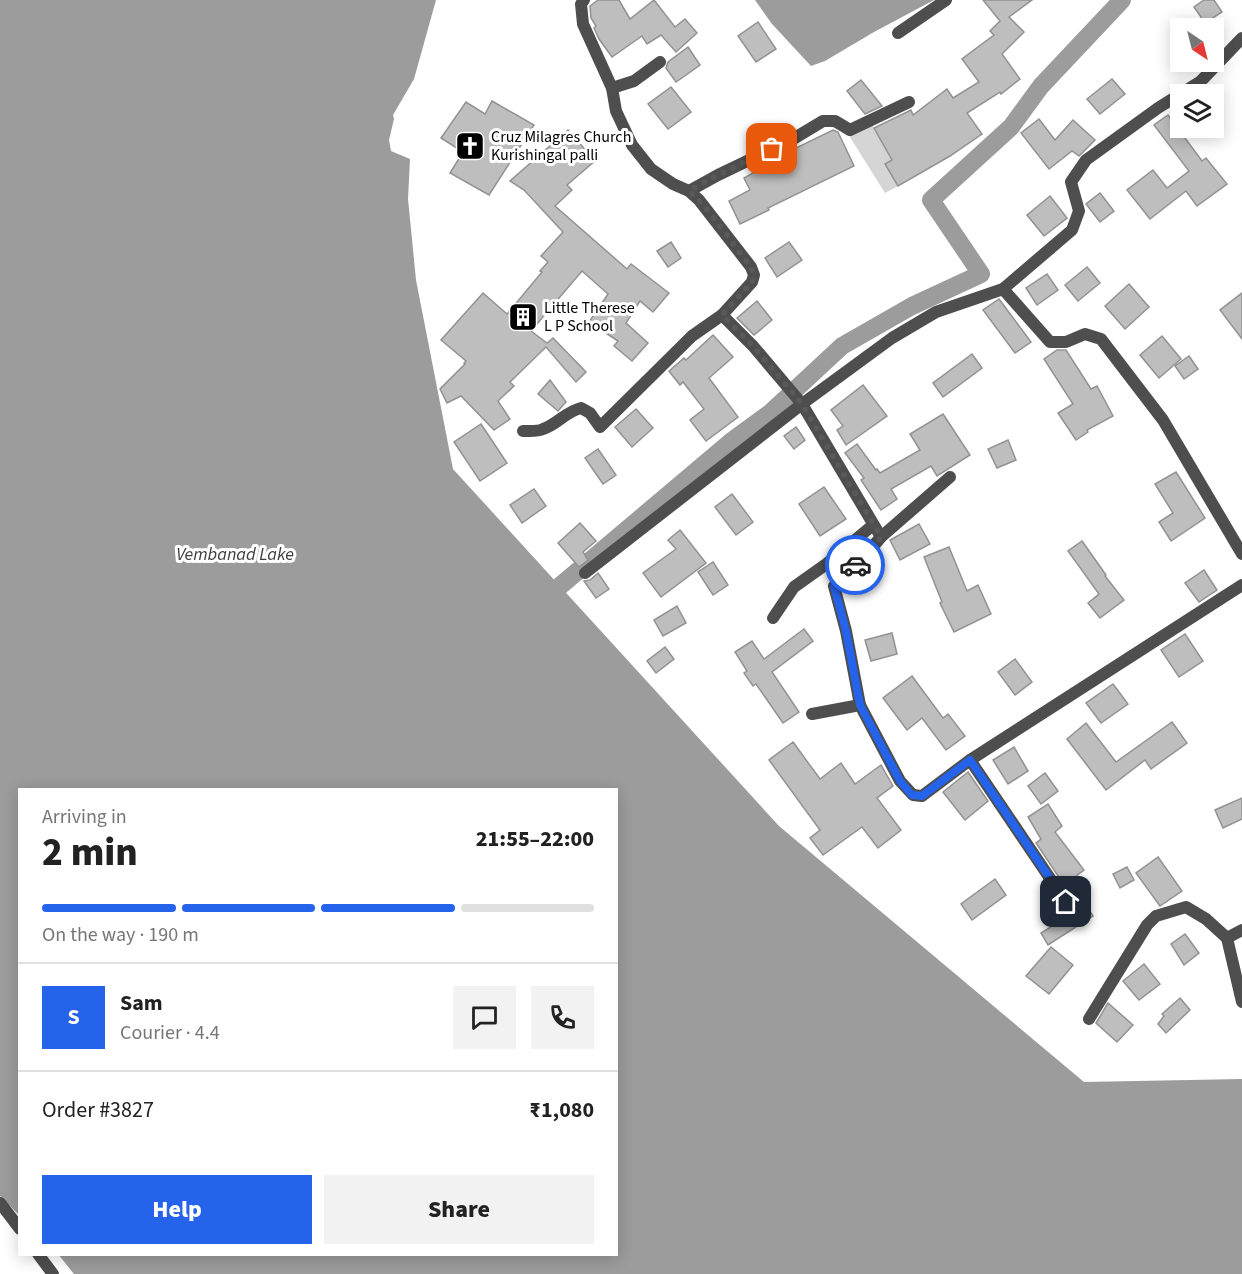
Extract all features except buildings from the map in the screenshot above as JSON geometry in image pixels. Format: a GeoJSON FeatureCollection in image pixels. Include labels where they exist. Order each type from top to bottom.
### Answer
{"type":"FeatureCollection","features":[{"type":"Feature","properties":{"kind":"street"},"geometry":{"type":"LineString","coordinates":[[523,431],[541,430],[570,411],[581,408],[590,413],[600,427],[692,336],[722,315],[752,282],[754,275],[751,267],[689,191],[673,184],[651,169],[632,146],[616,111],[612,88],[582,24],[581,4],[584,0]]}},
{"type":"Feature","properties":{"kind":"street"},"geometry":{"type":"LineString","coordinates":[[898,33],[946,0]]}},
{"type":"Feature","properties":{"kind":"street"},"geometry":{"type":"LineString","coordinates":[[585,573],[800,401],[892,338],[936,312],[1003,289],[1072,230],[1079,211],[1071,182],[1086,160],[1158,108],[1201,81],[1242,38]]}},
{"type":"Feature","properties":{"kind":"street"},"geometry":{"type":"LineString","coordinates":[[612,88],[634,81],[660,62]]}},
{"type":"Feature","properties":{"kind":"street"},"geometry":{"type":"LineString","coordinates":[[689,191],[793,139],[823,121],[835,121],[849,130],[909,102]]}},
{"type":"Feature","properties":{"kind":"street"},"geometry":{"type":"LineString","coordinates":[[1003,289],[1050,342],[1066,342],[1085,334],[1101,339],[1163,420],[1242,555]]}},
{"type":"Feature","properties":{"kind":"street"},"geometry":{"type":"LineString","coordinates":[[722,315],[753,346],[800,401],[881,537]]}},
{"type":"Feature","properties":{"kind":"street"},"geometry":{"type":"LineString","coordinates":[[950,477],[881,537],[834,586],[846,631],[860,705],[900,781],[912,795],[922,796],[970,760],[1242,585]]}},
{"type":"Feature","properties":{"kind":"street"},"geometry":{"type":"LineString","coordinates":[[773,618],[794,587],[825,566],[873,525]]}},
{"type":"Feature","properties":{"kind":"street"},"geometry":{"type":"LineString","coordinates":[[812,714],[860,705]]}},
{"type":"Feature","properties":{"kind":"street"},"geometry":{"type":"LineString","coordinates":[[970,760],[1066,902]]}},
{"type":"Feature","properties":{"kind":"street"},"geometry":{"type":"LineString","coordinates":[[1089,1019],[1147,925],[1156,916],[1186,907],[1206,919],[1227,938],[1242,1002]]}},
{"type":"Feature","properties":{"kind":"street"},"geometry":{"type":"LineString","coordinates":[[1227,938],[1242,930]]}},
{"type":"Feature","properties":{"kind":"street"},"geometry":{"type":"LineString","coordinates":[[0,1203],[18,1226]]}},
{"type":"Feature","properties":{"kind":"street"},"geometry":{"type":"LineString","coordinates":[[40,1256],[53,1274]]}},
{"type":"Feature","properties":{"kind":"shaded area"},"geometry":{"type":"Polygon","coordinates":[[[872,125],[883,144],[903,154],[885,164],[898,186],[885,193],[848,134],[872,125]]]}},
{"type":"Feature","properties":{"kind":"water","name":"Vembanad Lake"},"geometry":{"type":"Polygon","coordinates":[[[0,0],[436,0],[414,79],[393,115],[389,140],[391,151],[410,159],[408,199],[416,280],[453,469],[779,826],[1084,1082],[1242,1079],[1242,1274],[74,1274],[60,1256],[618,1256],[618,788],[18,788],[18,1214],[0,1196],[0,0]]]}},
{"type":"Feature","properties":{"kind":"water"},"geometry":{"type":"Polygon","coordinates":[[[755,0],[934,0],[825,61],[811,66],[772,24],[755,0]]]}},
{"type":"Feature","properties":{"kind":"waterway"},"geometry":{"type":"LineString","coordinates":[[560,586],[733,440],[770,413],[842,346],[912,306],[981,274],[931,200],[1011,127],[1041,86],[1122,0]]}},
{"type":"Feature","properties":{"kind":"way so far"},"geometry":{"type":"LineString","coordinates":[[772,149],[689,191],[712,216],[751,267],[754,275],[752,282],[722,315],[753,346],[802,404],[881,537],[855,565]]}},
{"type":"Feature","properties":{"kind":"place","name":"Cruz Milagres Church Kurishingal palli"},"geometry":{"type":"Point","coordinates":[470,146]}},
{"type":"Feature","properties":{"kind":"place","name":"Little Therese L P School"},"geometry":{"type":"Point","coordinates":[523,317]}},
{"type":"Feature","properties":{"kind":"route"},"geometry":{"type":"LineString","coordinates":[[855,565],[834,586],[846,631],[860,705],[900,781],[912,795],[922,796],[970,760],[1066,902]]}}]}
